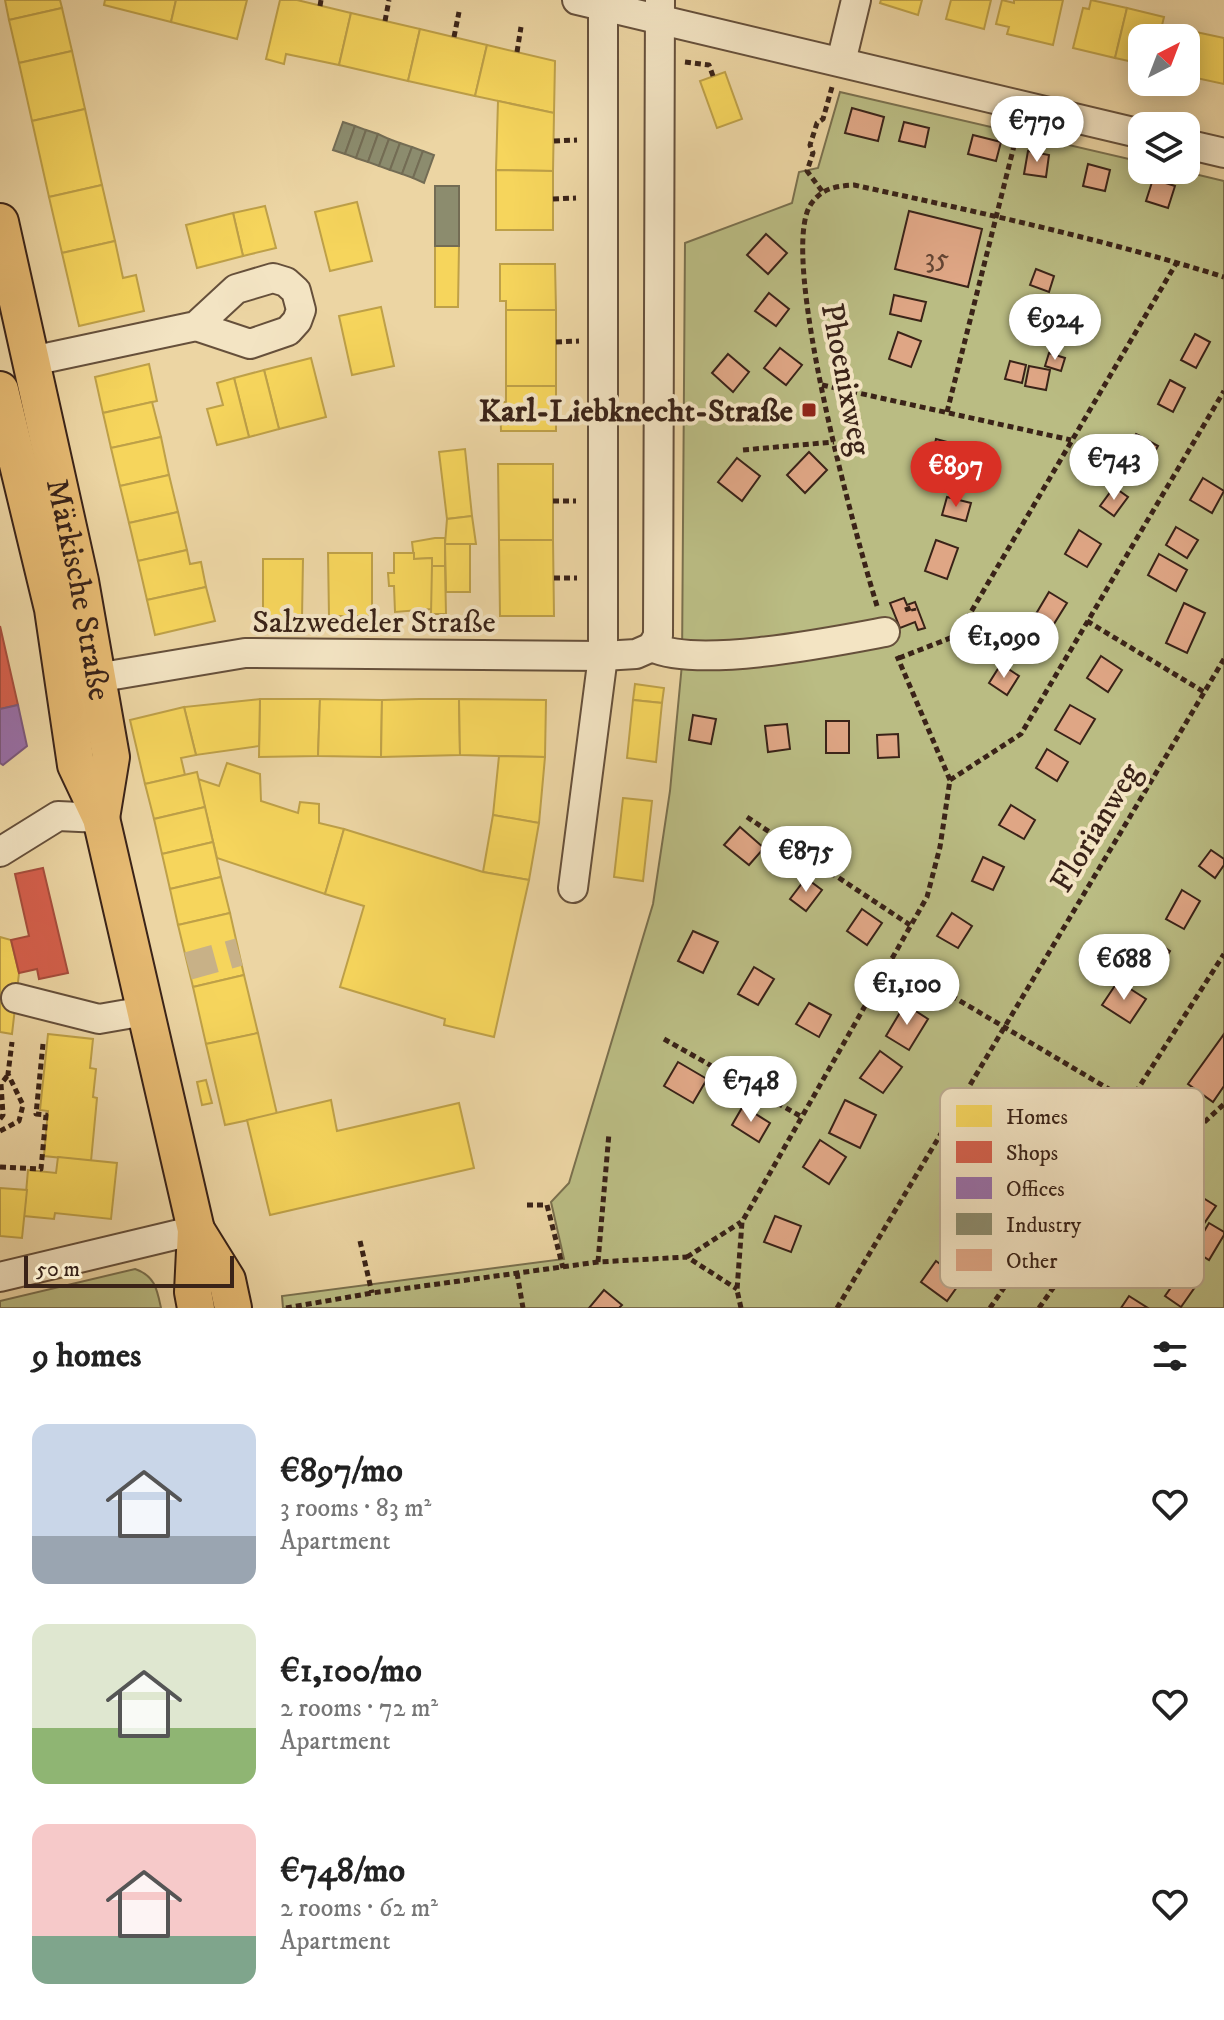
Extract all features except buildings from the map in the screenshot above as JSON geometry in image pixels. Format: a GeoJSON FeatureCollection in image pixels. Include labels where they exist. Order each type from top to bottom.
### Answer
{"type":"FeatureCollection","features":[{"type":"Feature","properties":{"kind":"main road","name":"Märkische Straße"},"geometry":{"type":"LineString","coordinates":[[0,222],[80,581],[111,757],[101,818]]}},
{"type":"Feature","properties":{"kind":"main road","name":"Märkische Straße"},"geometry":{"type":"LineString","coordinates":[[0,390],[53,609],[76,765],[101,818],[196,1230],[193,1292],[196,1308]]}},
{"type":"Feature","properties":{"kind":"main road","name":"Märkische Straße"},"geometry":{"type":"LineString","coordinates":[[196,1230],[227,1280],[233,1308]]}},
{"type":"Feature","properties":{"kind":"street"},"geometry":{"type":"LineString","coordinates":[[840,62],[856,0]]}},
{"type":"Feature","properties":{"kind":"street"},"geometry":{"type":"LineString","coordinates":[[573,888],[603,656],[594,1],[660,9],[840,62],[1128,131]]}},
{"type":"Feature","properties":{"kind":"street"},"geometry":{"type":"LineString","coordinates":[[660,9],[658,636],[652,647],[676,654],[885,632]]}},
{"type":"Feature","properties":{"kind":"street"},"geometry":{"type":"LineString","coordinates":[[1200,147],[1224,153]]}},
{"type":"Feature","properties":{"kind":"street"},"geometry":{"type":"LineString","coordinates":[[32,361],[196,326]]}},
{"type":"Feature","properties":{"kind":"street","name":"Salzwedeler Straße"},"geometry":{"type":"LineString","coordinates":[[96,678],[245,653],[603,656],[636,654],[652,647]]}},
{"type":"Feature","properties":{"kind":"street"},"geometry":{"type":"LineString","coordinates":[[0,852],[58,816],[101,818]]}},
{"type":"Feature","properties":{"kind":"street"},"geometry":{"type":"LineString","coordinates":[[16,998],[99,1019],[145,1011]]}},
{"type":"Feature","properties":{"kind":"street"},"geometry":{"type":"LineString","coordinates":[[0,1277],[196,1230]]}},
{"type":"Feature","properties":{"kind":"path"},"geometry":{"type":"LineString","coordinates":[[385,21],[389,0]]}},
{"type":"Feature","properties":{"kind":"path"},"geometry":{"type":"LineString","coordinates":[[454,37],[459,12]]}},
{"type":"Feature","properties":{"kind":"path"},"geometry":{"type":"LineString","coordinates":[[517,52],[521,27]]}},
{"type":"Feature","properties":{"kind":"path"},"geometry":{"type":"LineString","coordinates":[[840,62],[823,119],[817,123],[810,145],[813,153],[807,171],[822,191],[854,185],[996,216],[1224,277]]}},
{"type":"Feature","properties":{"kind":"path"},"geometry":{"type":"LineString","coordinates":[[691,63],[709,65],[713,76]]}},
{"type":"Feature","properties":{"kind":"path"},"geometry":{"type":"LineString","coordinates":[[947,412],[1016,138]]}},
{"type":"Feature","properties":{"kind":"path"},"geometry":{"type":"LineString","coordinates":[[554,141],[582,140]]}},
{"type":"Feature","properties":{"kind":"path","name":"Phoenixweg"},"geometry":{"type":"LineString","coordinates":[[822,191],[809,206],[802,243],[804,289],[834,442],[857,537],[885,632],[950,780]]}},
{"type":"Feature","properties":{"kind":"path"},"geometry":{"type":"LineString","coordinates":[[553,199],[582,198]]}},
{"type":"Feature","properties":{"kind":"path"},"geometry":{"type":"LineString","coordinates":[[899,658],[953,637],[968,617],[1177,262]]}},
{"type":"Feature","properties":{"kind":"path"},"geometry":{"type":"LineString","coordinates":[[556,342],[582,341]]}},
{"type":"Feature","properties":{"kind":"path"},"geometry":{"type":"LineString","coordinates":[[822,385],[1071,440]]}},
{"type":"Feature","properties":{"kind":"path"},"geometry":{"type":"LineString","coordinates":[[741,1308],[737,1290],[742,1222],[927,897],[940,847],[950,780],[1021,734],[1224,391]]}},
{"type":"Feature","properties":{"kind":"path"},"geometry":{"type":"LineString","coordinates":[[743,450],[834,442]]}},
{"type":"Feature","properties":{"kind":"path"},"geometry":{"type":"LineString","coordinates":[[553,501],[582,500]]}},
{"type":"Feature","properties":{"kind":"path"},"geometry":{"type":"LineString","coordinates":[[554,578],[582,578]]}},
{"type":"Feature","properties":{"kind":"path"},"geometry":{"type":"LineString","coordinates":[[905,610],[913,607],[914,611]]}},
{"type":"Feature","properties":{"kind":"path"},"geometry":{"type":"LineString","coordinates":[[1087,621],[1204,692]]}},
{"type":"Feature","properties":{"kind":"path","name":"Florianweg"},"geometry":{"type":"LineString","coordinates":[[967,1088],[1224,659]]}},
{"type":"Feature","properties":{"kind":"path"},"geometry":{"type":"LineString","coordinates":[[747,817],[910,925]]}},
{"type":"Feature","properties":{"kind":"path"},"geometry":{"type":"LineString","coordinates":[[1137,1088],[1224,954]]}},
{"type":"Feature","properties":{"kind":"path"},"geometry":{"type":"LineString","coordinates":[[891,960],[1107,1088]]}},
{"type":"Feature","properties":{"kind":"path"},"geometry":{"type":"LineString","coordinates":[[664,1039],[802,1117]]}},
{"type":"Feature","properties":{"kind":"path"},"geometry":{"type":"LineString","coordinates":[[0,1119],[3,1115],[1,1084],[8,1074],[12,1042]]}},
{"type":"Feature","properties":{"kind":"path"},"geometry":{"type":"LineString","coordinates":[[0,1167],[41,1169],[46,1115],[36,1114],[43,1044]]}},
{"type":"Feature","properties":{"kind":"path"},"geometry":{"type":"LineString","coordinates":[[0,1131],[19,1121],[23,1105],[8,1074]]}},
{"type":"Feature","properties":{"kind":"path"},"geometry":{"type":"LineString","coordinates":[[1204,1122],[1224,1104]]}},
{"type":"Feature","properties":{"kind":"path"},"geometry":{"type":"LineString","coordinates":[[598,1262],[609,1133]]}},
{"type":"Feature","properties":{"kind":"path","name":"Florianweg"},"geometry":{"type":"LineString","coordinates":[[837,1308],[940,1134]]}},
{"type":"Feature","properties":{"kind":"path"},"geometry":{"type":"LineString","coordinates":[[527,1205],[547,1205],[563,1268]]}},
{"type":"Feature","properties":{"kind":"path"},"geometry":{"type":"LineString","coordinates":[[286,1308],[598,1262],[687,1257],[742,1222]]}},
{"type":"Feature","properties":{"kind":"path"},"geometry":{"type":"LineString","coordinates":[[360,1241],[372,1293]]}},
{"type":"Feature","properties":{"kind":"path"},"geometry":{"type":"LineString","coordinates":[[687,1257],[737,1290]]}},
{"type":"Feature","properties":{"kind":"path"},"geometry":{"type":"LineString","coordinates":[[517,1273],[523,1308]]}},
{"type":"Feature","properties":{"kind":"path"},"geometry":{"type":"LineString","coordinates":[[990,1308],[1003,1288]]}},
{"type":"Feature","properties":{"kind":"path"},"geometry":{"type":"LineString","coordinates":[[1039,1308],[1053,1288]]}},
{"type":"Feature","properties":{"kind":"path"},"geometry":{"type":"LineString","coordinates":[[330,1300],[331,1308]]}},
{"type":"Feature","properties":{"kind":"green space"},"geometry":{"type":"Polygon","coordinates":[[[840,92],[1128,159],[1128,184],[1200,184],[1200,175],[1224,181],[1224,1308],[283,1308],[282,1296],[564,1259],[551,1202],[569,1183],[653,904],[670,791],[682,664],[685,243],[792,203],[799,172],[818,168],[840,92]]]}},
{"type":"Feature","properties":{"kind":"green space"},"geometry":{"type":"Polygon","coordinates":[[[135,1269],[151,1279],[161,1308],[0,1308],[0,1301],[135,1269]]]}},
{"type":"Feature","properties":{"kind":"tunnel"},"geometry":{"type":"LineString","coordinates":[[188,966],[239,952]]}},
{"type":"Feature","properties":{"kind":"place","name":"Karl-Liebknecht-Straße"},"geometry":{"type":"Point","coordinates":[809,410]}}]}
